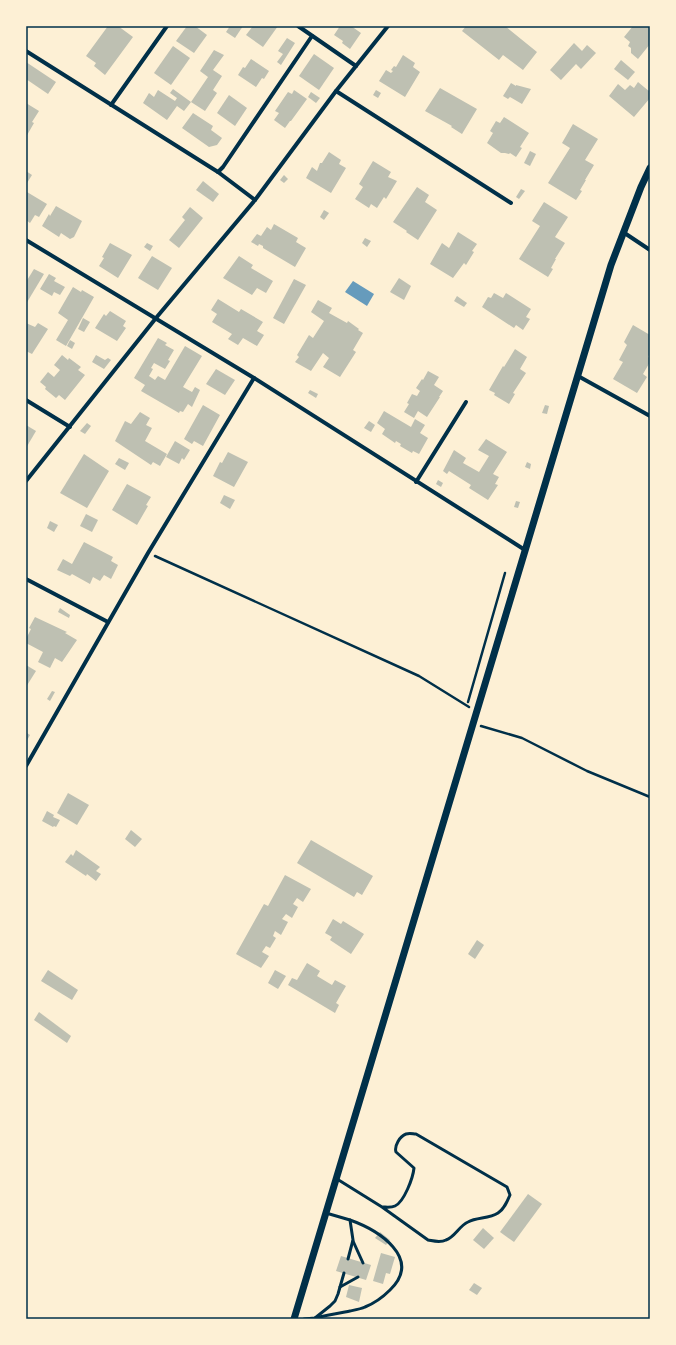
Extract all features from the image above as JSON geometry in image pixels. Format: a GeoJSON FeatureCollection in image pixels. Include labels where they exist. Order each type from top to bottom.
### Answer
{"type":"FeatureCollection","features":[{"type":"Feature","properties":{"kind":"street"},"geometry":{"type":"LineString","coordinates":[[111,105],[167,26]]}},
{"type":"Feature","properties":{"kind":"street"},"geometry":{"type":"LineString","coordinates":[[298,26],[356,66]]}},
{"type":"Feature","properties":{"kind":"street"},"geometry":{"type":"LineString","coordinates":[[26,481],[156,318],[256,200],[336,91],[388,26]]}},
{"type":"Feature","properties":{"kind":"street"},"geometry":{"type":"LineString","coordinates":[[218,172],[312,36]]}},
{"type":"Feature","properties":{"kind":"street"},"geometry":{"type":"LineString","coordinates":[[26,51],[218,172],[256,200]]}},
{"type":"Feature","properties":{"kind":"street"},"geometry":{"type":"LineString","coordinates":[[336,91],[511,203]]}},
{"type":"Feature","properties":{"kind":"street"},"geometry":{"type":"LineString","coordinates":[[294,1319],[611,265],[641,186],[650,168]]}},
{"type":"Feature","properties":{"kind":"street"},"geometry":{"type":"LineString","coordinates":[[623,232],[650,250]]}},
{"type":"Feature","properties":{"kind":"street"},"geometry":{"type":"LineString","coordinates":[[26,240],[254,378],[525,550]]}},
{"type":"Feature","properties":{"kind":"street"},"geometry":{"type":"LineString","coordinates":[[578,376],[650,416]]}},
{"type":"Feature","properties":{"kind":"street"},"geometry":{"type":"LineString","coordinates":[[26,766],[148,553],[254,378]]}},
{"type":"Feature","properties":{"kind":"street"},"geometry":{"type":"LineString","coordinates":[[26,400],[70,427]]}},
{"type":"Feature","properties":{"kind":"street"},"geometry":{"type":"LineString","coordinates":[[416,482],[466,402]]}},
{"type":"Feature","properties":{"kind":"street"},"geometry":{"type":"LineString","coordinates":[[26,579],[108,622]]}},
{"type":"Feature","properties":{"kind":"lane"},"geometry":{"type":"LineString","coordinates":[[336,1179],[382,1207],[428,1240],[436,1242],[451,1238],[464,1224],[470,1221],[498,1213],[506,1205],[510,1195],[507,1187],[416,1134],[409,1133],[402,1136],[395,1146],[395,1150],[414,1168],[410,1184],[400,1202],[396,1206],[382,1207]]}},
{"type":"Feature","properties":{"kind":"lane"},"geometry":{"type":"LineString","coordinates":[[304,1319],[365,1308],[381,1298],[393,1287],[401,1276],[402,1268],[399,1254],[394,1249],[364,1226],[326,1213]]}},
{"type":"Feature","properties":{"kind":"lane"},"geometry":{"type":"LineString","coordinates":[[350,1220],[353,1240],[363,1263]]}},
{"type":"Feature","properties":{"kind":"lane"},"geometry":{"type":"LineString","coordinates":[[348,1259],[353,1240]]}},
{"type":"Feature","properties":{"kind":"lane"},"geometry":{"type":"LineString","coordinates":[[315,1318],[335,1301],[344,1273]]}},
{"type":"Feature","properties":{"kind":"lane"},"geometry":{"type":"LineString","coordinates":[[340,1287],[358,1278]]}},
{"type":"Feature","properties":{"kind":"path"},"geometry":{"type":"LineString","coordinates":[[148,553],[419,676],[477,712]]}},
{"type":"Feature","properties":{"kind":"path"},"geometry":{"type":"LineString","coordinates":[[473,723],[522,738],[587,771],[650,797]]}},
{"type":"Feature","properties":{"kind":"water"},"geometry":{"type":"Polygon","coordinates":[[[353,281],[374,294],[367,306],[345,292],[353,281]]]}},
{"type":"Feature","properties":{"kind":"building"},"geometry":{"type":"Polygon","coordinates":[[[108,26],[118,26],[133,37],[105,75],[94,66],[96,63],[86,56],[108,26]]]}},
{"type":"Feature","properties":{"kind":"building"},"geometry":{"type":"Polygon","coordinates":[[[187,26],[195,26],[207,35],[194,53],[176,41],[187,26]]]}},
{"type":"Feature","properties":{"kind":"building"},"geometry":{"type":"Polygon","coordinates":[[[230,26],[243,26],[235,38],[226,32],[230,26]]]}},
{"type":"Feature","properties":{"kind":"building"},"geometry":{"type":"Polygon","coordinates":[[[253,26],[278,26],[263,47],[246,35],[253,26]]]}},
{"type":"Feature","properties":{"kind":"building"},"geometry":{"type":"Polygon","coordinates":[[[340,26],[351,26],[361,33],[350,49],[342,43],[343,41],[334,35],[340,26]]]}},
{"type":"Feature","properties":{"kind":"building"},"geometry":{"type":"Polygon","coordinates":[[[466,26],[505,26],[537,52],[523,70],[503,55],[499,60],[462,31],[466,26]]]}},
{"type":"Feature","properties":{"kind":"building"},"geometry":{"type":"Polygon","coordinates":[[[633,26],[650,26],[650,44],[638,59],[631,53],[631,48],[628,46],[630,42],[624,37],[633,26]]]}},
{"type":"Feature","properties":{"kind":"building"},"geometry":{"type":"Polygon","coordinates":[[[287,38],[295,43],[281,65],[277,62],[283,54],[278,51],[287,38]]]}},
{"type":"Feature","properties":{"kind":"building"},"geometry":{"type":"Polygon","coordinates":[[[574,43],[582,51],[587,45],[596,53],[581,69],[576,64],[561,80],[550,70],[574,43]]]}},
{"type":"Feature","properties":{"kind":"building"},"geometry":{"type":"Polygon","coordinates":[[[173,46],[190,58],[171,85],[154,73],[173,46]]]}},
{"type":"Feature","properties":{"kind":"building"},"geometry":{"type":"Polygon","coordinates":[[[214,50],[224,55],[213,70],[222,76],[213,90],[217,93],[205,111],[191,102],[208,77],[200,71],[214,50]]]}},
{"type":"Feature","properties":{"kind":"building"},"geometry":{"type":"Polygon","coordinates":[[[314,54],[334,68],[319,90],[299,76],[314,54]]]}},
{"type":"Feature","properties":{"kind":"building"},"geometry":{"type":"Polygon","coordinates":[[[403,55],[415,63],[413,67],[420,72],[405,97],[379,81],[386,70],[391,73],[393,71],[391,70],[394,66],[396,67],[403,55]]]}},
{"type":"Feature","properties":{"kind":"building"},"geometry":{"type":"Polygon","coordinates":[[[251,59],[269,71],[256,87],[238,75],[251,59]]]}},
{"type":"Feature","properties":{"kind":"building"},"geometry":{"type":"Polygon","coordinates":[[[621,60],[635,72],[628,80],[614,69],[621,60]]]}},
{"type":"Feature","properties":{"kind":"building"},"geometry":{"type":"Polygon","coordinates":[[[26,62],[56,82],[48,94],[26,79],[26,62]]]}},
{"type":"Feature","properties":{"kind":"building"},"geometry":{"type":"Polygon","coordinates":[[[638,82],[650,92],[650,98],[634,117],[609,96],[618,84],[625,90],[630,85],[634,88],[638,82]]]}},
{"type":"Feature","properties":{"kind":"building"},"geometry":{"type":"Polygon","coordinates":[[[511,83],[516,86],[531,89],[522,104],[510,97],[508,99],[503,96],[511,83]]]}},
{"type":"Feature","properties":{"kind":"building"},"geometry":{"type":"Polygon","coordinates":[[[440,88],[477,109],[462,134],[451,127],[452,126],[425,111],[440,88]]]}},
{"type":"Feature","properties":{"kind":"building"},"geometry":{"type":"Polygon","coordinates":[[[173,89],[191,102],[184,111],[177,106],[167,120],[143,103],[149,93],[154,97],[158,90],[175,101],[177,98],[170,93],[173,89]]]}},
{"type":"Feature","properties":{"kind":"building"},"geometry":{"type":"Polygon","coordinates":[[[294,90],[307,99],[285,128],[274,120],[279,113],[275,111],[288,92],[292,94],[294,90]]]}},
{"type":"Feature","properties":{"kind":"building"},"geometry":{"type":"Polygon","coordinates":[[[376,90],[381,93],[378,98],[373,95],[376,90]]]}},
{"type":"Feature","properties":{"kind":"building"},"geometry":{"type":"Polygon","coordinates":[[[311,92],[320,98],[316,103],[308,97],[311,92]]]}},
{"type":"Feature","properties":{"kind":"building"},"geometry":{"type":"Polygon","coordinates":[[[229,95],[247,108],[235,126],[217,113],[229,95]]]}},
{"type":"Feature","properties":{"kind":"building"},"geometry":{"type":"Polygon","coordinates":[[[26,103],[39,111],[32,122],[34,123],[26,137],[26,103]]]}},
{"type":"Feature","properties":{"kind":"building"},"geometry":{"type":"Polygon","coordinates":[[[193,113],[213,126],[211,130],[222,138],[217,145],[209,147],[182,128],[193,113]]]}},
{"type":"Feature","properties":{"kind":"building"},"geometry":{"type":"Polygon","coordinates":[[[504,117],[529,133],[520,147],[522,148],[516,157],[510,153],[501,153],[487,143],[493,133],[490,131],[496,121],[500,123],[504,117]]]}},
{"type":"Feature","properties":{"kind":"building"},"geometry":{"type":"Polygon","coordinates":[[[573,124],[598,139],[585,160],[594,165],[580,190],[582,191],[576,200],[548,183],[570,148],[562,143],[573,124]]]}},
{"type":"Feature","properties":{"kind":"building"},"geometry":{"type":"Polygon","coordinates":[[[530,151],[536,154],[530,166],[524,163],[530,151]]]}},
{"type":"Feature","properties":{"kind":"building"},"geometry":{"type":"Polygon","coordinates":[[[329,152],[341,160],[339,164],[346,168],[331,193],[306,178],[312,167],[317,171],[320,163],[322,163],[329,152]]]}},
{"type":"Feature","properties":{"kind":"building"},"geometry":{"type":"Polygon","coordinates":[[[373,161],[391,172],[388,177],[397,181],[386,199],[384,197],[377,208],[371,204],[369,208],[355,199],[363,187],[359,184],[373,161]]]}},
{"type":"Feature","properties":{"kind":"building"},"geometry":{"type":"Polygon","coordinates":[[[26,171],[32,175],[27,183],[26,182],[26,171]]]}},
{"type":"Feature","properties":{"kind":"building"},"geometry":{"type":"Polygon","coordinates":[[[284,175],[288,179],[284,183],[280,180],[284,175]]]}},
{"type":"Feature","properties":{"kind":"building"},"geometry":{"type":"Polygon","coordinates":[[[203,181],[219,194],[213,202],[196,190],[203,181]]]}},
{"type":"Feature","properties":{"kind":"building"},"geometry":{"type":"Polygon","coordinates":[[[417,187],[429,195],[425,202],[437,210],[418,240],[393,222],[417,187]]]}},
{"type":"Feature","properties":{"kind":"building"},"geometry":{"type":"Polygon","coordinates":[[[521,189],[525,191],[519,199],[516,197],[521,189]]]}},
{"type":"Feature","properties":{"kind":"building"},"geometry":{"type":"Polygon","coordinates":[[[27,192],[47,204],[39,217],[35,215],[30,223],[26,220],[27,192]]]}},
{"type":"Feature","properties":{"kind":"building"},"geometry":{"type":"Polygon","coordinates":[[[544,202],[568,217],[555,237],[565,243],[555,259],[551,268],[553,269],[548,277],[519,259],[540,226],[532,221],[544,202]]]}},
{"type":"Feature","properties":{"kind":"building"},"geometry":{"type":"Polygon","coordinates":[[[56,206],[82,221],[74,237],[70,239],[61,233],[59,237],[42,226],[56,206]]]}},
{"type":"Feature","properties":{"kind":"building"},"geometry":{"type":"Polygon","coordinates":[[[190,207],[203,218],[179,248],[169,240],[185,220],[182,217],[190,207]]]}},
{"type":"Feature","properties":{"kind":"building"},"geometry":{"type":"Polygon","coordinates":[[[324,210],[329,213],[324,220],[320,217],[324,210]]]}},
{"type":"Feature","properties":{"kind":"building"},"geometry":{"type":"Polygon","coordinates":[[[274,224],[298,238],[296,242],[306,248],[295,267],[263,248],[263,246],[259,244],[258,246],[251,242],[257,234],[261,236],[267,227],[271,230],[274,224]]]}},
{"type":"Feature","properties":{"kind":"building"},"geometry":{"type":"Polygon","coordinates":[[[458,232],[477,244],[466,265],[464,263],[453,278],[430,264],[442,243],[449,248],[458,232]]]}},
{"type":"Feature","properties":{"kind":"building"},"geometry":{"type":"Polygon","coordinates":[[[365,238],[371,241],[367,247],[362,243],[365,238]]]}},
{"type":"Feature","properties":{"kind":"building"},"geometry":{"type":"Polygon","coordinates":[[[110,243],[132,255],[118,278],[99,266],[110,243]]]}},
{"type":"Feature","properties":{"kind":"building"},"geometry":{"type":"Polygon","coordinates":[[[147,243],[153,246],[150,251],[144,247],[147,243]]]}},
{"type":"Feature","properties":{"kind":"building"},"geometry":{"type":"Polygon","coordinates":[[[152,256],[172,268],[158,290],[138,278],[152,256]]]}},
{"type":"Feature","properties":{"kind":"building"},"geometry":{"type":"Polygon","coordinates":[[[239,256],[253,265],[251,268],[273,281],[266,293],[257,288],[252,295],[223,278],[239,256]]]}},
{"type":"Feature","properties":{"kind":"building"},"geometry":{"type":"Polygon","coordinates":[[[34,269],[44,274],[26,304],[26,282],[34,269]]]}},
{"type":"Feature","properties":{"kind":"building"},"geometry":{"type":"Polygon","coordinates":[[[49,274],[56,278],[54,281],[65,287],[60,295],[54,292],[52,296],[40,289],[49,274]]]}},
{"type":"Feature","properties":{"kind":"building"},"geometry":{"type":"Polygon","coordinates":[[[399,278],[411,286],[404,300],[390,292],[399,278]]]}},
{"type":"Feature","properties":{"kind":"building"},"geometry":{"type":"Polygon","coordinates":[[[294,279],[306,285],[284,324],[273,318],[294,279]]]}},
{"type":"Feature","properties":{"kind":"building"},"geometry":{"type":"Polygon","coordinates":[[[73,287],[94,297],[66,346],[56,340],[68,320],[58,313],[73,287]]]}},
{"type":"Feature","properties":{"kind":"building"},"geometry":{"type":"Polygon","coordinates":[[[494,293],[503,298],[506,293],[531,309],[526,317],[530,319],[523,330],[516,325],[514,328],[482,307],[488,297],[491,298],[494,293]]]}},
{"type":"Feature","properties":{"kind":"building"},"geometry":{"type":"Polygon","coordinates":[[[457,296],[467,303],[464,307],[454,301],[457,296]]]}},
{"type":"Feature","properties":{"kind":"building"},"geometry":{"type":"Polygon","coordinates":[[[218,299],[239,312],[241,309],[263,322],[257,331],[264,335],[257,346],[243,338],[238,345],[228,339],[232,334],[212,322],[217,314],[211,310],[218,299]]]}},
{"type":"Feature","properties":{"kind":"building"},"geometry":{"type":"Polygon","coordinates":[[[318,300],[332,308],[329,313],[347,323],[348,321],[363,333],[353,350],[356,352],[340,377],[323,367],[329,358],[323,353],[311,371],[295,362],[299,357],[297,355],[309,335],[313,338],[324,321],[311,312],[318,300]]]}},
{"type":"Feature","properties":{"kind":"building"},"geometry":{"type":"Polygon","coordinates":[[[110,311],[126,321],[123,326],[126,328],[117,341],[95,328],[104,314],[106,316],[110,311]]]}},
{"type":"Feature","properties":{"kind":"building"},"geometry":{"type":"Polygon","coordinates":[[[83,318],[90,322],[84,332],[78,329],[83,318]]]}},
{"type":"Feature","properties":{"kind":"building"},"geometry":{"type":"Polygon","coordinates":[[[26,323],[35,327],[38,323],[48,329],[32,354],[26,351],[26,323]]]}},
{"type":"Feature","properties":{"kind":"building"},"geometry":{"type":"Polygon","coordinates":[[[633,325],[650,335],[650,353],[648,357],[650,358],[650,362],[643,374],[647,377],[637,393],[613,379],[623,362],[619,360],[627,345],[624,342],[633,325]]]}},
{"type":"Feature","properties":{"kind":"building"},"geometry":{"type":"Polygon","coordinates":[[[158,338],[167,343],[165,345],[174,350],[165,369],[154,363],[151,368],[153,369],[149,376],[155,380],[158,376],[165,380],[185,346],[202,356],[183,387],[192,392],[195,387],[200,390],[192,407],[188,404],[183,412],[180,411],[179,413],[141,391],[145,385],[134,378],[158,338]]]}},
{"type":"Feature","properties":{"kind":"building"},"geometry":{"type":"Polygon","coordinates":[[[70,340],[75,343],[72,349],[67,346],[70,340]]]}},
{"type":"Feature","properties":{"kind":"building"},"geometry":{"type":"Polygon","coordinates":[[[515,349],[527,357],[520,369],[526,373],[513,393],[515,394],[509,404],[494,395],[495,393],[489,390],[515,349]]]}},
{"type":"Feature","properties":{"kind":"building"},"geometry":{"type":"Polygon","coordinates":[[[62,355],[68,360],[69,358],[81,367],[78,370],[85,375],[65,400],[59,395],[56,398],[45,389],[46,387],[40,382],[48,372],[54,377],[60,370],[54,365],[62,355]]]}},
{"type":"Feature","properties":{"kind":"building"},"geometry":{"type":"Polygon","coordinates":[[[96,355],[105,360],[108,358],[111,360],[104,369],[92,362],[96,355]]]}},
{"type":"Feature","properties":{"kind":"building"},"geometry":{"type":"Polygon","coordinates":[[[216,369],[235,380],[225,395],[206,384],[216,369]]]}},
{"type":"Feature","properties":{"kind":"building"},"geometry":{"type":"Polygon","coordinates":[[[428,371],[439,377],[434,385],[443,391],[427,417],[418,411],[414,418],[404,412],[409,404],[407,403],[412,394],[417,396],[420,391],[416,388],[428,371]]]}},
{"type":"Feature","properties":{"kind":"building"},"geometry":{"type":"Polygon","coordinates":[[[310,390],[318,394],[316,398],[308,393],[310,390]]]}},
{"type":"Feature","properties":{"kind":"building"},"geometry":{"type":"Polygon","coordinates":[[[203,405],[220,415],[203,446],[194,441],[192,444],[184,439],[203,405]]]}},
{"type":"Feature","properties":{"kind":"building"},"geometry":{"type":"Polygon","coordinates":[[[545,405],[549,406],[547,414],[542,413],[545,405]]]}},
{"type":"Feature","properties":{"kind":"building"},"geometry":{"type":"Polygon","coordinates":[[[384,411],[411,427],[415,419],[425,425],[420,433],[428,438],[419,454],[413,451],[412,453],[400,446],[401,444],[396,441],[395,443],[382,434],[385,429],[377,423],[384,411]]]}},
{"type":"Feature","properties":{"kind":"building"},"geometry":{"type":"Polygon","coordinates":[[[140,412],[150,418],[146,425],[152,428],[145,441],[167,454],[160,466],[153,462],[151,465],[115,441],[125,421],[131,424],[140,412]]]}},
{"type":"Feature","properties":{"kind":"building"},"geometry":{"type":"Polygon","coordinates":[[[369,421],[375,425],[371,432],[364,428],[369,421]]]}},
{"type":"Feature","properties":{"kind":"building"},"geometry":{"type":"Polygon","coordinates":[[[87,423],[91,426],[85,434],[80,431],[87,423]]]}},
{"type":"Feature","properties":{"kind":"building"},"geometry":{"type":"Polygon","coordinates":[[[26,425],[36,431],[26,448],[26,425]]]}},
{"type":"Feature","properties":{"kind":"building"},"geometry":{"type":"Polygon","coordinates":[[[486,439],[507,452],[493,474],[499,477],[495,484],[498,485],[488,500],[469,488],[471,485],[449,471],[447,474],[443,471],[454,450],[466,458],[463,463],[479,472],[489,456],[478,450],[486,439]]]}},
{"type":"Feature","properties":{"kind":"building"},"geometry":{"type":"Polygon","coordinates":[[[175,441],[190,450],[184,460],[182,458],[179,464],[166,457],[175,441]]]}},
{"type":"Feature","properties":{"kind":"building"},"geometry":{"type":"Polygon","coordinates":[[[228,452],[248,462],[234,487],[213,476],[220,462],[222,463],[228,452]]]}},
{"type":"Feature","properties":{"kind":"building"},"geometry":{"type":"Polygon","coordinates":[[[84,454],[109,471],[87,508],[60,493],[84,454]]]}},
{"type":"Feature","properties":{"kind":"building"},"geometry":{"type":"Polygon","coordinates":[[[119,458],[129,463],[125,470],[115,464],[119,458]]]}},
{"type":"Feature","properties":{"kind":"building"},"geometry":{"type":"Polygon","coordinates":[[[527,462],[531,464],[530,469],[525,467],[527,462]]]}},
{"type":"Feature","properties":{"kind":"building"},"geometry":{"type":"Polygon","coordinates":[[[438,480],[443,483],[441,487],[436,484],[438,480]]]}},
{"type":"Feature","properties":{"kind":"building"},"geometry":{"type":"Polygon","coordinates":[[[127,484],[151,497],[146,505],[148,506],[137,525],[112,510],[127,484]]]}},
{"type":"Feature","properties":{"kind":"building"},"geometry":{"type":"Polygon","coordinates":[[[224,495],[235,500],[230,509],[220,503],[224,495]]]}},
{"type":"Feature","properties":{"kind":"building"},"geometry":{"type":"Polygon","coordinates":[[[516,501],[520,502],[518,508],[514,507],[516,501]]]}},
{"type":"Feature","properties":{"kind":"building"},"geometry":{"type":"Polygon","coordinates":[[[86,514],[98,520],[92,532],[80,526],[86,514]]]}},
{"type":"Feature","properties":{"kind":"building"},"geometry":{"type":"Polygon","coordinates":[[[50,521],[58,525],[54,532],[47,528],[50,521]]]}},
{"type":"Feature","properties":{"kind":"building"},"geometry":{"type":"Polygon","coordinates":[[[84,542],[113,557],[111,561],[118,565],[111,579],[104,575],[100,581],[93,577],[90,584],[72,574],[70,576],[57,570],[63,559],[72,564],[84,542]]]}},
{"type":"Feature","properties":{"kind":"building"},"geometry":{"type":"Polygon","coordinates":[[[60,608],[70,615],[69,618],[58,612],[60,608]]]}},
{"type":"Feature","properties":{"kind":"building"},"geometry":{"type":"Polygon","coordinates":[[[35,617],[67,632],[65,633],[77,640],[62,662],[55,658],[50,668],[38,662],[43,652],[26,643],[26,639],[31,629],[29,628],[35,617]]]}},
{"type":"Feature","properties":{"kind":"building"},"geometry":{"type":"Polygon","coordinates":[[[26,665],[36,671],[26,687],[26,665]]]}},
{"type":"Feature","properties":{"kind":"building"},"geometry":{"type":"Polygon","coordinates":[[[52,691],[55,692],[50,701],[47,699],[52,691]]]}},
{"type":"Feature","properties":{"kind":"building"},"geometry":{"type":"Polygon","coordinates":[[[27,733],[30,735],[26,742],[26,735],[27,733]]]}},
{"type":"Feature","properties":{"kind":"building"},"geometry":{"type":"Polygon","coordinates":[[[68,793],[89,805],[77,825],[57,813],[68,793]]]}},
{"type":"Feature","properties":{"kind":"building"},"geometry":{"type":"Polygon","coordinates":[[[47,811],[54,815],[53,817],[60,820],[56,827],[42,821],[47,811]]]}},
{"type":"Feature","properties":{"kind":"building"},"geometry":{"type":"Polygon","coordinates":[[[131,830],[142,839],[135,847],[125,839],[131,830]]]}},
{"type":"Feature","properties":{"kind":"building"},"geometry":{"type":"Polygon","coordinates":[[[311,840],[373,876],[362,895],[357,892],[354,897],[297,863],[311,840]]]}},
{"type":"Feature","properties":{"kind":"building"},"geometry":{"type":"Polygon","coordinates":[[[76,850],[100,867],[96,871],[101,874],[96,881],[87,874],[86,876],[65,862],[71,854],[73,856],[76,850]]]}},
{"type":"Feature","properties":{"kind":"building"},"geometry":{"type":"Polygon","coordinates":[[[285,875],[311,889],[303,902],[297,898],[293,904],[298,907],[292,918],[286,914],[282,919],[288,922],[281,935],[275,931],[273,936],[276,938],[270,948],[266,946],[262,952],[269,956],[261,968],[236,954],[264,904],[268,906],[285,875]]]}},
{"type":"Feature","properties":{"kind":"building"},"geometry":{"type":"Polygon","coordinates":[[[333,919],[341,924],[343,921],[364,934],[351,954],[330,940],[332,937],[325,933],[333,919]]]}},
{"type":"Feature","properties":{"kind":"building"},"geometry":{"type":"Polygon","coordinates":[[[477,940],[484,945],[475,959],[468,954],[477,940]]]}},
{"type":"Feature","properties":{"kind":"building"},"geometry":{"type":"Polygon","coordinates":[[[307,963],[320,971],[317,976],[332,985],[335,980],[346,986],[336,1003],[339,1005],[335,1013],[288,985],[292,978],[297,980],[307,963]]]}},
{"type":"Feature","properties":{"kind":"building"},"geometry":{"type":"Polygon","coordinates":[[[48,970],[78,990],[72,1000],[41,981],[48,970]]]}},
{"type":"Feature","properties":{"kind":"building"},"geometry":{"type":"Polygon","coordinates":[[[275,970],[286,976],[278,989],[268,983],[275,970]]]}},
{"type":"Feature","properties":{"kind":"building"},"geometry":{"type":"Polygon","coordinates":[[[39,1012],[71,1036],[67,1043],[34,1020],[39,1012]]]}},
{"type":"Feature","properties":{"kind":"building"},"geometry":{"type":"Polygon","coordinates":[[[528,1194],[542,1204],[514,1242],[500,1232],[528,1194]]]}},
{"type":"Feature","properties":{"kind":"building"},"geometry":{"type":"Polygon","coordinates":[[[483,1228],[494,1238],[484,1249],[473,1240],[483,1228]]]}},
{"type":"Feature","properties":{"kind":"building"},"geometry":{"type":"Polygon","coordinates":[[[380,1232],[390,1240],[386,1245],[375,1238],[380,1232]]]}},
{"type":"Feature","properties":{"kind":"building"},"geometry":{"type":"Polygon","coordinates":[[[381,1253],[395,1257],[390,1274],[386,1273],[383,1284],[373,1281],[381,1253]]]}},
{"type":"Feature","properties":{"kind":"building"},"geometry":{"type":"Polygon","coordinates":[[[341,1256],[371,1265],[366,1280],[336,1271],[341,1256]]]}},
{"type":"Feature","properties":{"kind":"building"},"geometry":{"type":"Polygon","coordinates":[[[474,1283],[482,1288],[477,1295],[469,1290],[474,1283]]]}},
{"type":"Feature","properties":{"kind":"building"},"geometry":{"type":"Polygon","coordinates":[[[349,1285],[362,1288],[359,1302],[346,1297],[349,1285]]]}}]}
